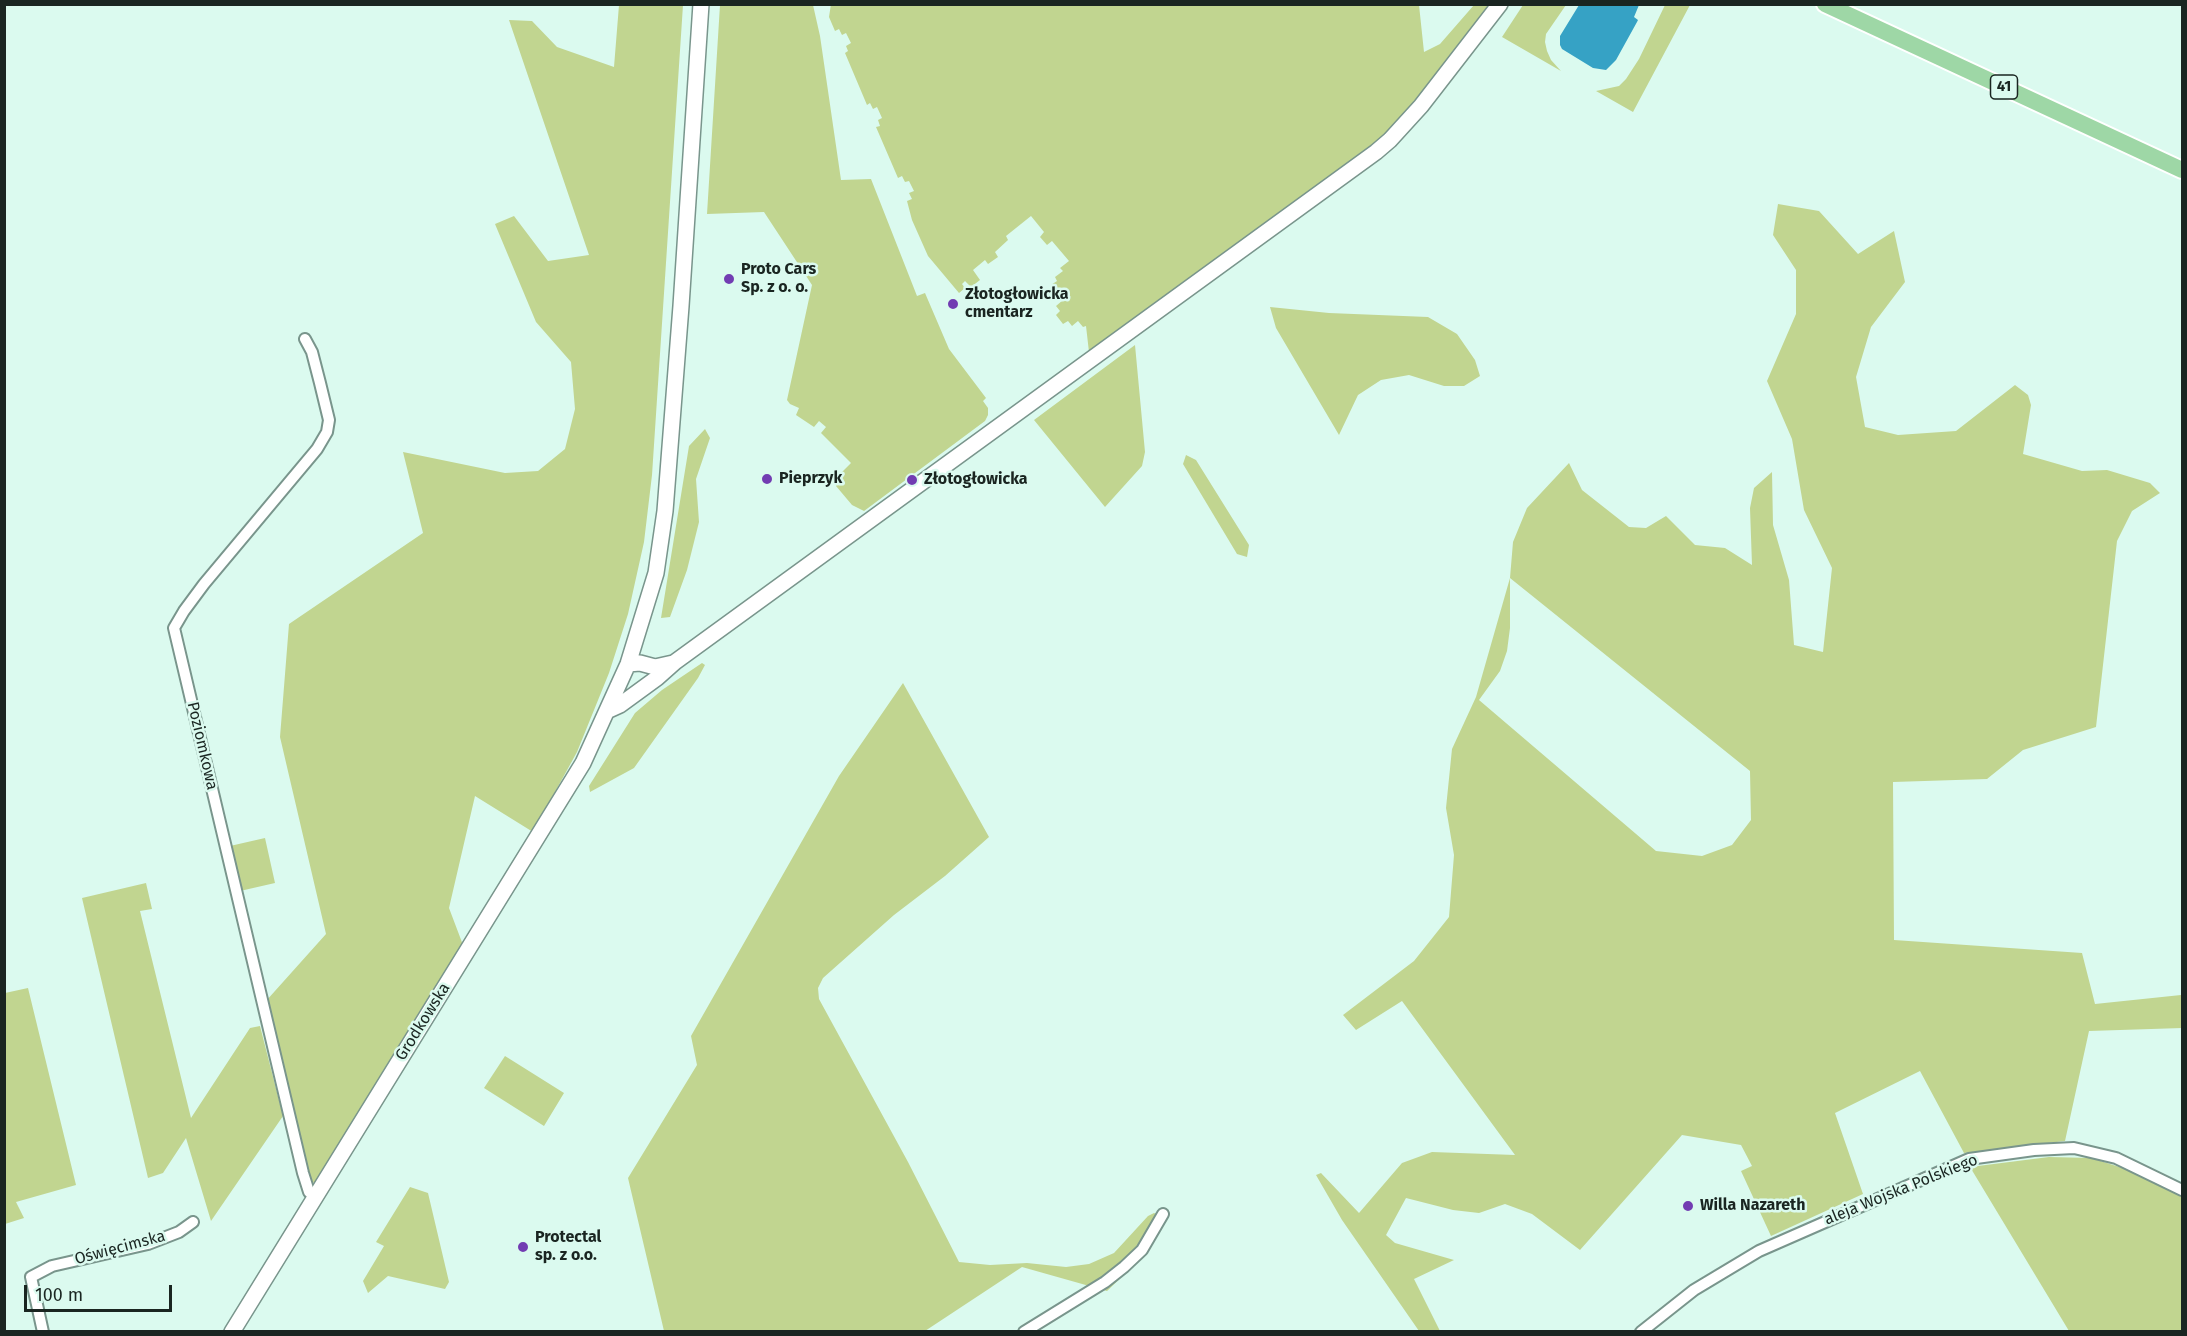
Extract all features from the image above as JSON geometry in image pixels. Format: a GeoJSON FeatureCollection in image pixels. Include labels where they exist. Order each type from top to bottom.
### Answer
{"type":"FeatureCollection","features":[{"type":"Feature","properties":{"kind":"main road","name":"Grodkowska"},"geometry":{"type":"LineString","coordinates":[[232,1332],[566,792],[609,710],[637,639],[656,573],[665,511],[701,4]]}},
{"type":"Feature","properties":{"kind":"main road"},"geometry":{"type":"LineString","coordinates":[[609,710],[620,705],[675,662],[1376,152],[1421,106],[1500,4]]}},
{"type":"Feature","properties":{"kind":"main road","name":"41"},"geometry":{"type":"LineString","coordinates":[[1825,4],[2182,170]]}},
{"type":"Feature","properties":{"kind":"main road","name":"41"},"geometry":{"type":"LineString","coordinates":[[1849,4],[2182,159]]}},
{"type":"Feature","properties":{"kind":"main road"},"geometry":{"type":"LineString","coordinates":[[637,639],[651,657],[659,661],[675,662]]}},
{"type":"Feature","properties":{"kind":"main road"},"geometry":{"type":"LineString","coordinates":[[628,664],[663,666],[675,662]]}},
{"type":"Feature","properties":{"kind":"main road"},"geometry":{"type":"LineString","coordinates":[[628,664],[638,674],[648,678],[657,678]]}},
{"type":"Feature","properties":{"kind":"street","name":"Poziomkowa"},"geometry":{"type":"LineString","coordinates":[[305,339],[312,352],[329,420],[327,432],[317,449],[204,584],[174,628],[303,1173],[309,1192],[315,1197]]}},
{"type":"Feature","properties":{"kind":"street","name":"aleja Wojska Polskiego"},"geometry":{"type":"LineString","coordinates":[[1641,1332],[1694,1290],[1759,1251],[1969,1159],[2034,1150],[2074,1148],[2116,1158],[2182,1190]]}},
{"type":"Feature","properties":{"kind":"street"},"geometry":{"type":"LineString","coordinates":[[1024,1332],[1105,1282],[1124,1267],[1142,1250],[1163,1214]]}},
{"type":"Feature","properties":{"kind":"street","name":"Oświęcimska"},"geometry":{"type":"LineString","coordinates":[[43,1332],[31,1277],[52,1266],[148,1244],[179,1232],[193,1222]]}},
{"type":"Feature","properties":{"kind":"green space"},"geometry":{"type":"Polygon","coordinates":[[[831,4],[1419,5],[1424,52],[1440,44],[1474,5],[1491,5],[1412,106],[1376,143],[1089,352],[1086,326],[1083,327],[1078,321],[1072,326],[1068,321],[1063,324],[1056,315],[1060,311],[1056,306],[1063,300],[1051,285],[1057,281],[1055,277],[1063,271],[1060,268],[1069,261],[1052,241],[1047,245],[1040,237],[1044,232],[1031,216],[1006,236],[1008,240],[995,252],[998,257],[988,264],[985,260],[973,270],[980,280],[971,287],[965,281],[962,284],[965,288],[959,293],[928,256],[912,220],[907,201],[912,199],[909,193],[914,191],[909,181],[905,182],[902,176],[898,178],[876,127],[880,126],[878,120],[882,118],[877,107],[873,109],[870,103],[867,105],[845,53],[848,51],[846,46],[851,43],[846,33],[842,35],[839,29],[835,31],[829,17],[831,4]]]}},
{"type":"Feature","properties":{"kind":"green space"},"geometry":{"type":"Polygon","coordinates":[[[619,5],[683,5],[652,475],[644,542],[628,614],[609,673],[577,752],[533,832],[475,796],[449,908],[463,945],[317,1182],[311,1183],[266,1001],[326,934],[280,737],[289,624],[423,533],[403,452],[505,473],[538,471],[565,449],[575,409],[571,362],[536,322],[495,224],[514,216],[548,261],[589,255],[509,20],[532,21],[557,47],[614,67],[619,5]]]}},
{"type":"Feature","properties":{"kind":"green space"},"geometry":{"type":"Polygon","coordinates":[[[720,5],[813,5],[820,36],[841,180],[871,179],[917,296],[925,293],[949,349],[986,398],[983,401],[988,408],[985,421],[864,511],[852,505],[836,486],[837,477],[851,463],[821,433],[826,427],[819,421],[814,427],[796,415],[799,408],[787,400],[812,285],[764,212],[707,214],[720,5]]]}},
{"type":"Feature","properties":{"kind":"green space"},"geometry":{"type":"Polygon","coordinates":[[[1523,5],[1566,5],[1546,34],[1545,42],[1551,60],[1561,71],[1502,37],[1523,5]]]}},
{"type":"Feature","properties":{"kind":"green space"},"geometry":{"type":"Polygon","coordinates":[[[1665,5],[1690,5],[1633,112],[1596,91],[1619,86],[1626,79],[1639,59],[1665,5]]]}},
{"type":"Feature","properties":{"kind":"green space"},"geometry":{"type":"Polygon","coordinates":[[[1778,204],[1819,211],[1858,254],[1894,231],[1905,282],[1871,327],[1856,377],[1865,427],[1898,435],[1956,431],[2015,385],[2028,395],[2031,405],[2023,454],[2082,471],[2107,470],[2150,483],[2160,493],[2132,511],[2117,541],[2096,727],[2023,750],[1987,779],[1893,782],[1894,940],[2082,953],[2095,1004],[2181,995],[2182,992],[2182,1028],[2089,1031],[2065,1141],[1964,1153],[1920,1071],[1835,1113],[1863,1194],[1771,1236],[1741,1171],[1752,1166],[1741,1145],[1682,1135],[1580,1250],[1532,1214],[1505,1204],[1479,1213],[1453,1210],[1406,1198],[1386,1235],[1395,1243],[1454,1260],[1414,1279],[1440,1331],[1419,1331],[1342,1220],[1316,1175],[1321,1173],[1359,1213],[1402,1163],[1432,1152],[1515,1155],[1402,1001],[1356,1030],[1343,1015],[1414,961],[1449,917],[1454,855],[1446,808],[1452,749],[1476,697],[1510,578],[1513,542],[1527,508],[1569,463],[1582,490],[1629,527],[1646,528],[1666,516],[1695,545],[1725,548],[1752,565],[1750,508],[1754,488],[1772,472],[1773,525],[1789,580],[1794,645],[1823,652],[1832,568],[1804,510],[1792,439],[1767,381],[1796,314],[1796,270],[1773,235],[1778,204]],[[1510,578],[1510,628],[1507,651],[1500,671],[1479,700],[1656,851],[1702,856],[1732,845],[1751,820],[1750,771],[1510,578]]]}},
{"type":"Feature","properties":{"kind":"green space"},"geometry":{"type":"Polygon","coordinates":[[[1270,307],[1329,313],[1428,317],[1457,334],[1475,360],[1480,376],[1464,386],[1444,386],[1409,375],[1381,380],[1358,395],[1339,435],[1276,328],[1270,307]]]}},
{"type":"Feature","properties":{"kind":"green space"},"geometry":{"type":"Polygon","coordinates":[[[1135,345],[1145,452],[1142,466],[1105,507],[1034,420],[1135,345]]]}},
{"type":"Feature","properties":{"kind":"green space"},"geometry":{"type":"Polygon","coordinates":[[[705,429],[710,438],[696,479],[699,522],[687,570],[670,617],[661,618],[689,446],[705,429]]]}},
{"type":"Feature","properties":{"kind":"green space"},"geometry":{"type":"Polygon","coordinates":[[[1186,455],[1196,460],[1249,545],[1247,557],[1237,554],[1183,464],[1186,455]]]}},
{"type":"Feature","properties":{"kind":"green space"},"geometry":{"type":"Polygon","coordinates":[[[702,663],[705,665],[698,678],[634,768],[590,792],[589,786],[635,713],[662,690],[702,663]]]}},
{"type":"Feature","properties":{"kind":"green space"},"geometry":{"type":"Polygon","coordinates":[[[903,683],[989,837],[945,876],[894,915],[823,978],[818,988],[819,999],[908,1162],[959,1262],[990,1265],[1027,1263],[1066,1267],[1089,1264],[1114,1253],[1148,1216],[1154,1213],[1159,1215],[1140,1248],[1125,1261],[1129,1270],[1107,1291],[1022,1267],[925,1331],[664,1331],[628,1178],[697,1065],[691,1036],[839,776],[903,683]]]}},
{"type":"Feature","properties":{"kind":"green space"},"geometry":{"type":"Polygon","coordinates":[[[265,838],[275,883],[240,891],[230,846],[265,838]]]}},
{"type":"Feature","properties":{"kind":"green space"},"geometry":{"type":"Polygon","coordinates":[[[146,883],[152,909],[140,911],[191,1118],[250,1028],[260,1026],[283,1116],[211,1221],[186,1138],[163,1173],[148,1178],[82,898],[146,883]]]}},
{"type":"Feature","properties":{"kind":"green space"},"geometry":{"type":"Polygon","coordinates":[[[28,988],[76,1185],[16,1202],[24,1218],[5,1224],[5,993],[28,988]]]}},
{"type":"Feature","properties":{"kind":"green space"},"geometry":{"type":"Polygon","coordinates":[[[505,1056],[564,1093],[544,1126],[484,1088],[505,1056]]]}},
{"type":"Feature","properties":{"kind":"green space"},"geometry":{"type":"Polygon","coordinates":[[[2049,1157],[2091,1158],[2132,1171],[2182,1195],[2182,1331],[2069,1331],[1970,1167],[2049,1157]]]}},
{"type":"Feature","properties":{"kind":"green space"},"geometry":{"type":"Polygon","coordinates":[[[410,1187],[428,1193],[449,1282],[445,1289],[388,1276],[368,1293],[363,1281],[384,1246],[376,1242],[410,1187]]]}},
{"type":"Feature","properties":{"kind":"water"},"geometry":{"type":"Polygon","coordinates":[[[1579,5],[1639,5],[1634,17],[1638,20],[1637,22],[1616,60],[1606,70],[1593,68],[1562,49],[1560,45],[1560,36],[1579,5]]]}},
{"type":"Feature","properties":{"kind":"place","name":"Proto Cars Sp. z o. o."},"geometry":{"type":"Point","coordinates":[729,279]}},
{"type":"Feature","properties":{"kind":"place","name":"Złotogłowicka cmentarz"},"geometry":{"type":"Point","coordinates":[953,304]}},
{"type":"Feature","properties":{"kind":"place","name":"Pieprzyk"},"geometry":{"type":"Point","coordinates":[767,479]}},
{"type":"Feature","properties":{"kind":"place","name":"Złotogłowicka"},"geometry":{"type":"Point","coordinates":[912,480]}},
{"type":"Feature","properties":{"kind":"place","name":"Willa Nazareth"},"geometry":{"type":"Point","coordinates":[1688,1206]}},
{"type":"Feature","properties":{"kind":"place","name":"Protectal sp. z o.o."},"geometry":{"type":"Point","coordinates":[523,1247]}}]}
